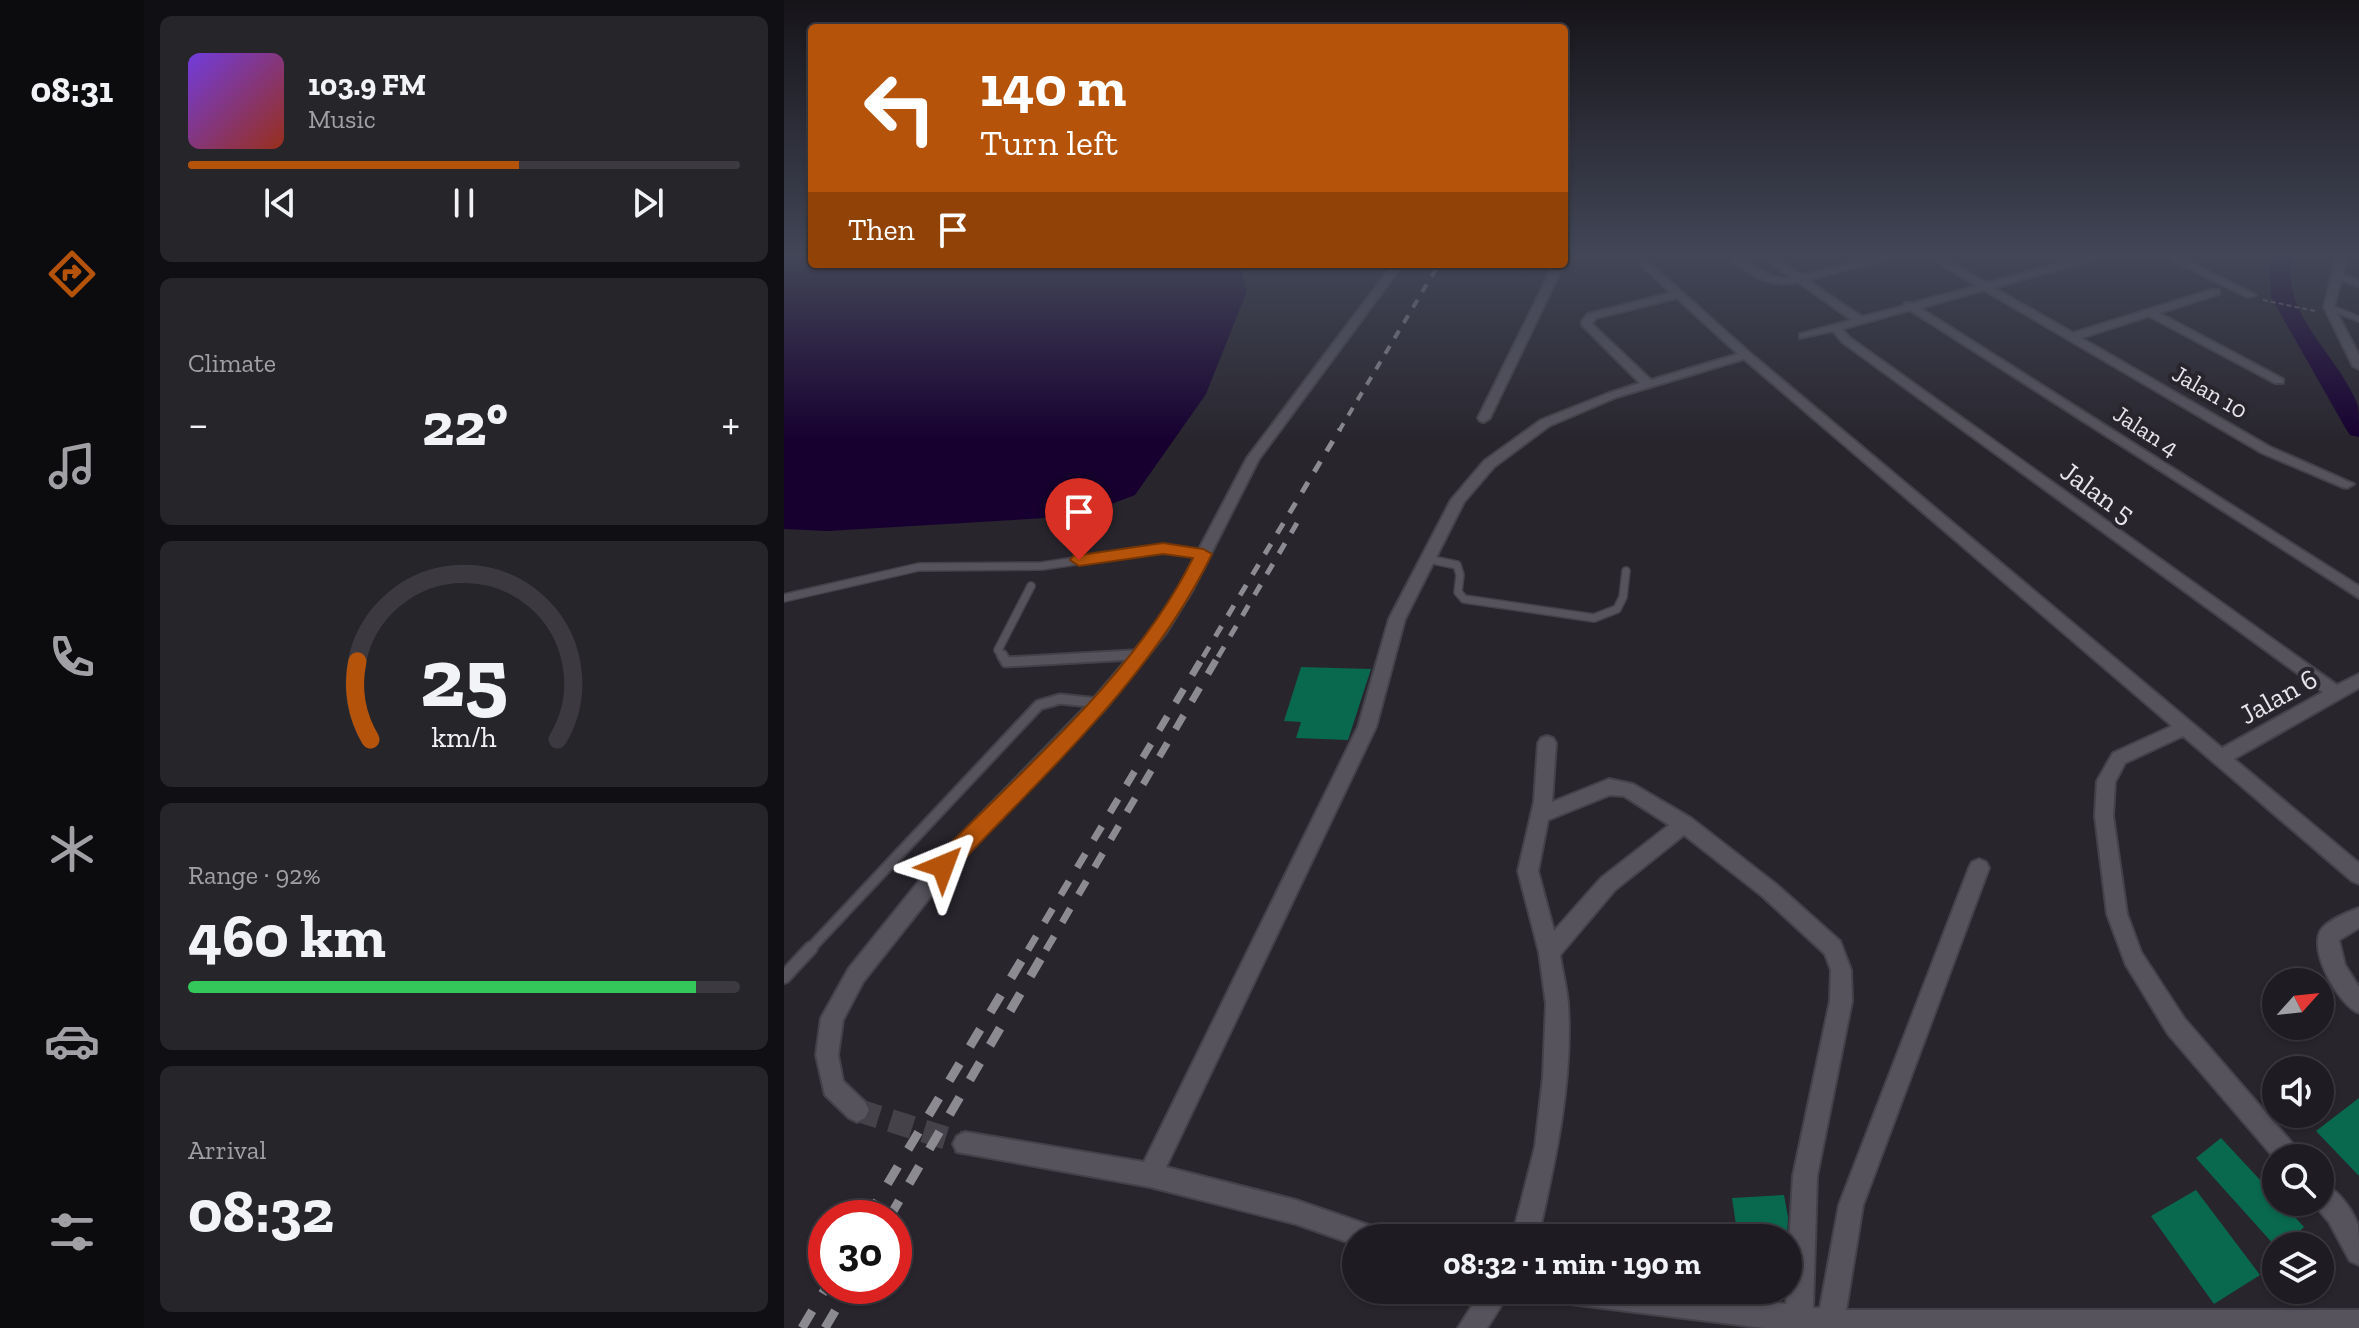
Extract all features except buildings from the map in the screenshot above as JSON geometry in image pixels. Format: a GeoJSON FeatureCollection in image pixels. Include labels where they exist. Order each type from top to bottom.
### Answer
{"type":"FeatureCollection","features":[{"type":"Feature","properties":{"kind":"street"},"geometry":{"type":"LineString","coordinates":[[857,1110],[833,1087],[827,1055],[832,1018],[856,975],[943,866],[1100,703],[1140,655],[1169,616],[1253,458],[1358,317]]}},
{"type":"Feature","properties":{"kind":"street"},"geometry":{"type":"LineString","coordinates":[[1484,418],[1533,317]]}},
{"type":"Feature","properties":{"kind":"street"},"geometry":{"type":"LineString","coordinates":[[1591,317],[1587,325],[1648,384]]}},
{"type":"Feature","properties":{"kind":"street"},"geometry":{"type":"LineString","coordinates":[[1705,317],[2359,875]]}},
{"type":"Feature","properties":{"kind":"street"},"geometry":{"type":"LineString","coordinates":[[1855,317],[1859,320]]}},
{"type":"Feature","properties":{"kind":"street"},"geometry":{"type":"LineString","coordinates":[[1804,336],[1869,317]]}},
{"type":"Feature","properties":{"kind":"street","name":"Jalan 4"},"geometry":{"type":"LineString","coordinates":[[1928,317],[2359,593]]}},
{"type":"Feature","properties":{"kind":"street","name":"Jalan 10"},"geometry":{"type":"LineString","coordinates":[[2037,317],[2266,450],[2347,484]]}},
{"type":"Feature","properties":{"kind":"street"},"geometry":{"type":"LineString","coordinates":[[2072,337],[2134,317]]}},
{"type":"Feature","properties":{"kind":"street"},"geometry":{"type":"LineString","coordinates":[[2158,317],[2279,381]]}},
{"type":"Feature","properties":{"kind":"street"},"geometry":{"type":"LineString","coordinates":[[2334,317],[2359,366]]}},
{"type":"Feature","properties":{"kind":"street","name":"Jalan 5"},"geometry":{"type":"LineString","coordinates":[[1835,327],[1846,340],[2336,693]]}},
{"type":"Feature","properties":{"kind":"street"},"geometry":{"type":"LineString","coordinates":[[2347,345],[2359,350]]}},
{"type":"Feature","properties":{"kind":"street"},"geometry":{"type":"LineString","coordinates":[[1150,1175],[1367,727],[1397,619],[1458,500],[1489,464],[1545,423],[1648,384],[1746,355]]}},
{"type":"Feature","properties":{"kind":"street","name":"Jalan 6"},"geometry":{"type":"LineString","coordinates":[[2222,757],[2359,680]]}},
{"type":"Feature","properties":{"kind":"street"},"geometry":{"type":"LineString","coordinates":[[2187,727],[2119,758],[2106,781],[2104,816],[2117,914],[2133,958],[2176,1026],[2278,1144]]}},
{"type":"Feature","properties":{"kind":"street"},"geometry":{"type":"LineString","coordinates":[[1528,1224],[1547,1147],[1557,1004],[1549,952],[1528,871],[1540,815],[1547,743]]}},
{"type":"Feature","properties":{"kind":"street"},"geometry":{"type":"LineString","coordinates":[[1540,815],[1609,787],[1627,789],[1684,824],[1769,890],[1833,948],[1841,970],[1841,1001],[1805,1176],[1799,1318]]}},
{"type":"Feature","properties":{"kind":"street"},"geometry":{"type":"LineString","coordinates":[[1549,952],[1608,884],[1684,824]]}},
{"type":"Feature","properties":{"kind":"street"},"geometry":{"type":"LineString","coordinates":[[1831,1323],[1851,1205],[1979,868]]}},
{"type":"Feature","properties":{"kind":"street"},"geometry":{"type":"LineString","coordinates":[[2359,917],[2329,935],[2329,960],[2349,993],[2359,1002]]}},
{"type":"Feature","properties":{"kind":"street"},"geometry":{"type":"LineString","coordinates":[[965,1144],[1150,1175],[1296,1212],[1342,1228]]}},
{"type":"Feature","properties":{"kind":"street"},"geometry":{"type":"LineString","coordinates":[[2334,1209],[2359,1252]]}},
{"type":"Feature","properties":{"kind":"street"},"geometry":{"type":"LineString","coordinates":[[1471,1328],[1488,1304]]}},
{"type":"Feature","properties":{"kind":"street"},"geometry":{"type":"LineString","coordinates":[[1680,1304],[1831,1323],[2359,1323]]}},
{"type":"Feature","properties":{"kind":"lane"},"geometry":{"type":"LineString","coordinates":[[784,598],[919,567],[1042,566],[1163,548],[1203,554]]}},
{"type":"Feature","properties":{"kind":"lane"},"geometry":{"type":"LineString","coordinates":[[1428,559],[1457,565],[1460,575],[1458,592],[1464,599],[1594,618],[1615,613],[1620,606],[1626,571]]}},
{"type":"Feature","properties":{"kind":"lane"},"geometry":{"type":"LineString","coordinates":[[1031,586],[998,650],[1006,662],[1140,655]]}},
{"type":"Feature","properties":{"kind":"lane"},"geometry":{"type":"LineString","coordinates":[[784,977],[1039,705],[1060,699],[1100,703]]}},
{"type":"Feature","properties":{"kind":"shaded area"},"geometry":{"type":"Polygon","coordinates":[[[784,317],[1237,317],[1206,394],[1135,495],[1080,516],[828,531],[784,529],[784,317]]]}},
{"type":"Feature","properties":{"kind":"waterway"},"geometry":{"type":"LineString","coordinates":[[2294,317],[2359,429]]}},
{"type":"Feature","properties":{"kind":"tunnel"},"geometry":{"type":"LineString","coordinates":[[857,1110],[965,1144]]}},
{"type":"Feature","properties":{"kind":"railway"},"geometry":{"type":"LineString","coordinates":[[1339,431],[1407,317]]}},
{"type":"Feature","properties":{"kind":"railway"},"geometry":{"type":"LineString","coordinates":[[1203,657],[1340,429]]}},
{"type":"Feature","properties":{"kind":"railway"},"geometry":{"type":"LineString","coordinates":[[1218,657],[1297,523]]}},
{"type":"Feature","properties":{"kind":"railway"},"geometry":{"type":"LineString","coordinates":[[1028,950],[1204,655]]}},
{"type":"Feature","properties":{"kind":"railway"},"geometry":{"type":"LineString","coordinates":[[1046,950],[1219,655]]}},
{"type":"Feature","properties":{"kind":"railway"},"geometry":{"type":"LineString","coordinates":[[878,1200],[1029,948]]}},
{"type":"Feature","properties":{"kind":"railway"},"geometry":{"type":"LineString","coordinates":[[900,1200],[1047,948]]}},
{"type":"Feature","properties":{"kind":"railway"},"geometry":{"type":"LineString","coordinates":[[802,1328],[816,1304]]}},
{"type":"Feature","properties":{"kind":"railway"},"geometry":{"type":"LineString","coordinates":[[825,1328],[839,1304]]}},
{"type":"Feature","properties":{"kind":"route"},"geometry":{"type":"LineString","coordinates":[[943,866],[1100,703],[1151,642],[1185,591],[1203,554],[1163,548],[1079,560]]}}]}
